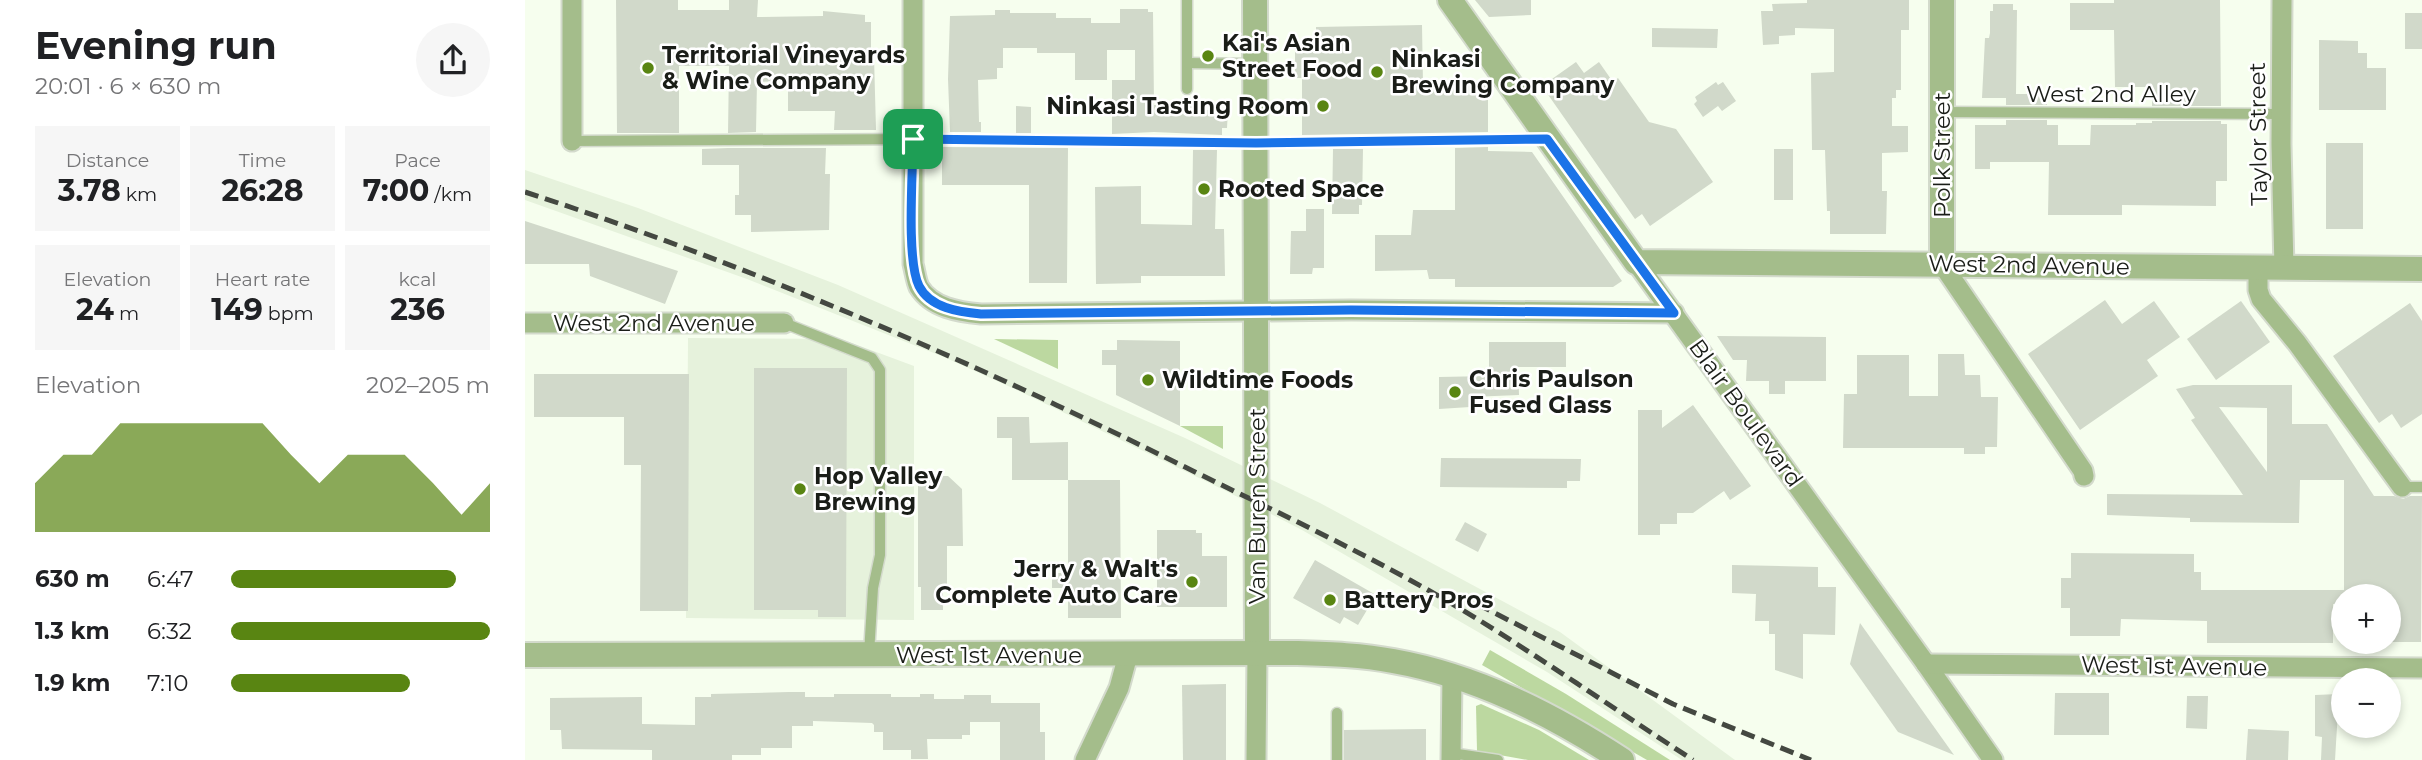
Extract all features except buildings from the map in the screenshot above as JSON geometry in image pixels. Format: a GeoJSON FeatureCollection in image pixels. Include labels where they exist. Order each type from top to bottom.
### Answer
{"type":"FeatureCollection","features":[{"type":"Feature","properties":{"kind":"street"},"geometry":{"type":"LineString","coordinates":[[572,0],[572,141]]}},
{"type":"Feature","properties":{"kind":"street"},"geometry":{"type":"LineString","coordinates":[[913,0],[913,264],[920,287],[935,302],[956,311],[981,314],[1257,311],[1674,313]]}},
{"type":"Feature","properties":{"kind":"street","name":"Van Buren Street"},"geometry":{"type":"LineString","coordinates":[[1255,0],[1257,760]]}},
{"type":"Feature","properties":{"kind":"street","name":"Blair Boulevard"},"geometry":{"type":"LineString","coordinates":[[1450,0],[1993,760]]}},
{"type":"Feature","properties":{"kind":"street","name":"Polk Street"},"geometry":{"type":"LineString","coordinates":[[1942,0],[1943,264]]}},
{"type":"Feature","properties":{"kind":"street","name":"Taylor Street"},"geometry":{"type":"LineString","coordinates":[[2282,0],[2284,268]]}},
{"type":"Feature","properties":{"kind":"street","name":"West 2nd Avenue"},"geometry":{"type":"LineString","coordinates":[[1636,261],[2422,269]]}},
{"type":"Feature","properties":{"kind":"street"},"geometry":{"type":"LineString","coordinates":[[1943,264],[2084,476]]}},
{"type":"Feature","properties":{"kind":"street"},"geometry":{"type":"LineString","coordinates":[[2258,267],[2258,290],[2261,299],[2297,343],[2402,487]]}},
{"type":"Feature","properties":{"kind":"street","name":"West 2nd Avenue"},"geometry":{"type":"LineString","coordinates":[[525,323],[784,323]]}},
{"type":"Feature","properties":{"kind":"street","name":"West 1st Avenue"},"geometry":{"type":"LineString","coordinates":[[525,655],[1297,653],[1380,659],[1452,675],[1548,714],[1622,760]]}},
{"type":"Feature","properties":{"kind":"street"},"geometry":{"type":"LineString","coordinates":[[1085,760],[1119,688],[1128,655]]}},
{"type":"Feature","properties":{"kind":"street","name":"West 1st Avenue"},"geometry":{"type":"LineString","coordinates":[[1926,664],[2422,668]]}},
{"type":"Feature","properties":{"kind":"street"},"geometry":{"type":"LineString","coordinates":[[1451,756],[1452,675]]}},
{"type":"Feature","properties":{"kind":"lane"},"geometry":{"type":"LineString","coordinates":[[1187,0],[1187,89]]}},
{"type":"Feature","properties":{"kind":"lane"},"geometry":{"type":"LineString","coordinates":[[1188,64],[1256,64]]}},
{"type":"Feature","properties":{"kind":"lane","name":"West 2nd Alley"},"geometry":{"type":"LineString","coordinates":[[1942,112],[2281,114]]}},
{"type":"Feature","properties":{"kind":"lane"},"geometry":{"type":"LineString","coordinates":[[572,141],[913,139],[1256,143],[1547,139]]}},
{"type":"Feature","properties":{"kind":"lane"},"geometry":{"type":"LineString","coordinates":[[784,323],[872,358],[880,370],[880,555],[873,588],[869,655]]}},
{"type":"Feature","properties":{"kind":"lane"},"geometry":{"type":"LineString","coordinates":[[2402,487],[2422,487]]}},
{"type":"Feature","properties":{"kind":"lane"},"geometry":{"type":"LineString","coordinates":[[1337,713],[1337,760]]}},
{"type":"Feature","properties":{"kind":"lane"},"geometry":{"type":"LineString","coordinates":[[1451,756],[1498,760]]}},
{"type":"Feature","properties":{"kind":"shaded area"},"geometry":{"type":"Polygon","coordinates":[[[525,170],[638,208],[838,285],[1185,438],[1320,503],[1560,632],[1735,760],[1682,760],[1547,672],[1302,530],[1019,391],[944,357],[747,279],[525,200],[525,170]]]}},
{"type":"Feature","properties":{"kind":"shaded area"},"geometry":{"type":"Polygon","coordinates":[[[688,338],[841,339],[914,366],[914,620],[686,618],[688,338]]]}},
{"type":"Feature","properties":{"kind":"green space"},"geometry":{"type":"Polygon","coordinates":[[[994,339],[1058,340],[1058,369],[994,339]]]}},
{"type":"Feature","properties":{"kind":"green space"},"geometry":{"type":"Polygon","coordinates":[[[1180,426],[1223,426],[1223,449],[1180,426]]]}},
{"type":"Feature","properties":{"kind":"green space"},"geometry":{"type":"Polygon","coordinates":[[[1490,650],[1670,760],[1647,760],[1482,665],[1490,650]]]}},
{"type":"Feature","properties":{"kind":"green space"},"geometry":{"type":"Polygon","coordinates":[[[1481,704],[1539,730],[1589,760],[1528,760],[1477,751],[1476,706],[1481,704]]]}},
{"type":"Feature","properties":{"kind":"railway"},"geometry":{"type":"LineString","coordinates":[[525,192],[611,221],[781,285],[948,356],[1113,432],[1339,543],[1445,599],[1693,760]]}},
{"type":"Feature","properties":{"kind":"railway"},"geometry":{"type":"LineString","coordinates":[[1477,604],[1673,704],[1811,760]]}},
{"type":"Feature","properties":{"kind":"place","name":"Kai's Asian Street Food"},"geometry":{"type":"Point","coordinates":[1208,56]}},
{"type":"Feature","properties":{"kind":"place","name":"Territorial Vineyards & Wine Company"},"geometry":{"type":"Point","coordinates":[648,68]}},
{"type":"Feature","properties":{"kind":"place","name":"Ninkasi Brewing Company"},"geometry":{"type":"Point","coordinates":[1377,72]}},
{"type":"Feature","properties":{"kind":"place","name":"Ninkasi Tasting Room"},"geometry":{"type":"Point","coordinates":[1323,106]}},
{"type":"Feature","properties":{"kind":"place","name":"Rooted Space"},"geometry":{"type":"Point","coordinates":[1204,189]}},
{"type":"Feature","properties":{"kind":"place","name":"Wildtime Foods"},"geometry":{"type":"Point","coordinates":[1148,380]}},
{"type":"Feature","properties":{"kind":"place","name":"Chris Paulson Fused Glass"},"geometry":{"type":"Point","coordinates":[1455,392]}},
{"type":"Feature","properties":{"kind":"place","name":"Hop Valley Brewing"},"geometry":{"type":"Point","coordinates":[800,489]}},
{"type":"Feature","properties":{"kind":"place","name":"Jerry & Walt's Complete Auto Care"},"geometry":{"type":"Point","coordinates":[1192,582]}},
{"type":"Feature","properties":{"kind":"place","name":"Battery Pros"},"geometry":{"type":"Point","coordinates":[1330,600]}},
{"type":"Feature","properties":{"kind":"route"},"geometry":{"type":"LineString","coordinates":[[913,139],[1256,143],[1547,139],[1674,313],[1351,310],[981,314],[956,311],[935,302],[920,287],[913,264],[913,139]]}}]}
